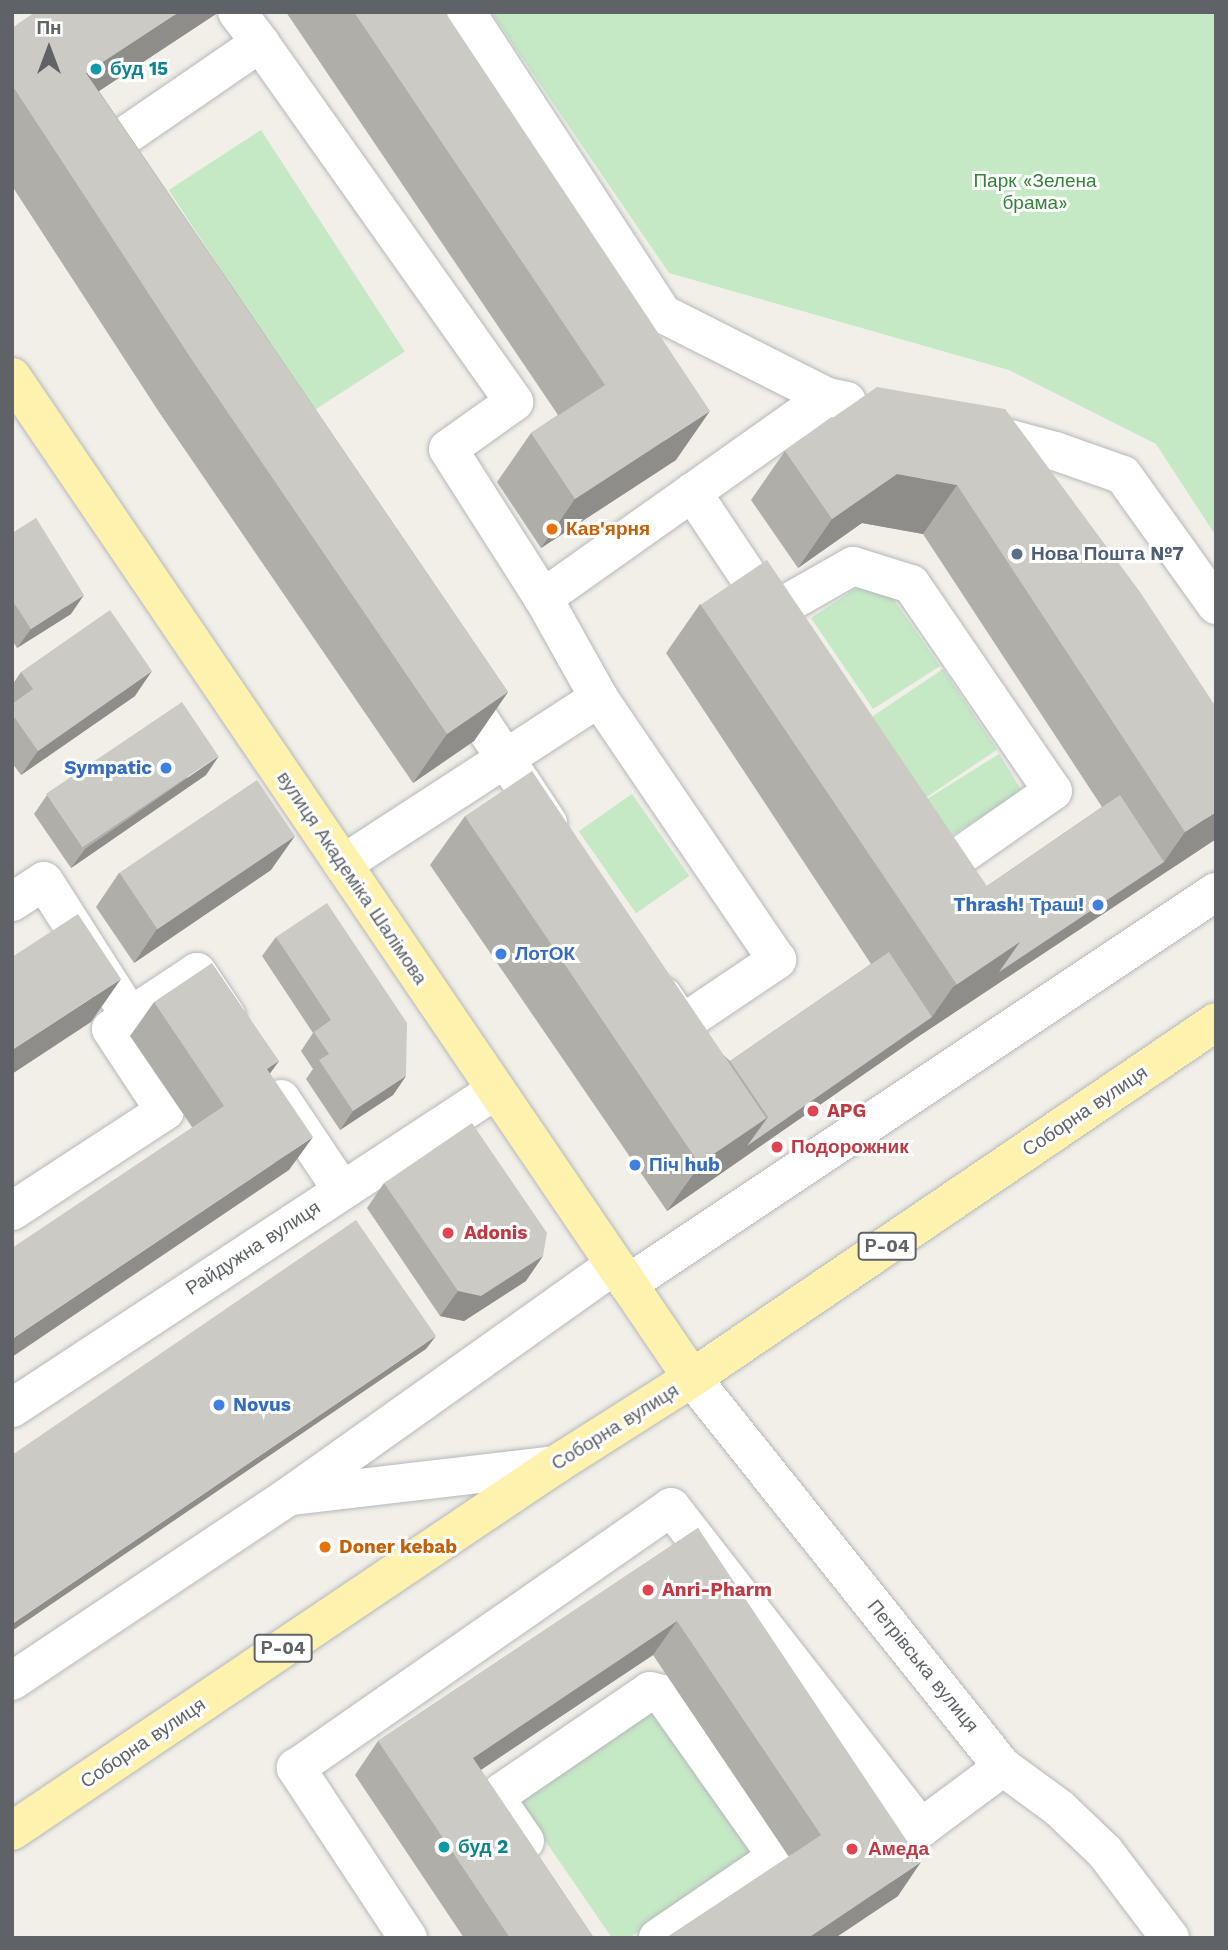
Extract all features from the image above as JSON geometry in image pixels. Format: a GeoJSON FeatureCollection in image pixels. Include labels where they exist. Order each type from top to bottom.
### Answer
{"type":"FeatureCollection","features":[{"type":"Feature","properties":{"kind":"main road","name":"вулиця Академіка Шалімова"},"geometry":{"type":"LineString","coordinates":[[12,376],[692,1378]]}},
{"type":"Feature","properties":{"kind":"main road","name":"Соборна вулиця"},"geometry":{"type":"LineString","coordinates":[[12,1831],[555,1465],[692,1378],[1216,1022]]}},
{"type":"Feature","properties":{"kind":"street"},"geometry":{"type":"LineString","coordinates":[[237,12],[514,402],[448,449],[543,598],[599,698],[777,960],[682,1024],[644,966]]}},
{"type":"Feature","properties":{"kind":"street"},"geometry":{"type":"LineString","coordinates":[[466,12],[663,314],[827,397],[878,408]]}},
{"type":"Feature","properties":{"kind":"street"},"geometry":{"type":"LineString","coordinates":[[133,197],[103,151],[260,43]]}},
{"type":"Feature","properties":{"kind":"street"},"geometry":{"type":"LineString","coordinates":[[543,598],[827,397]]}},
{"type":"Feature","properties":{"kind":"street"},"geometry":{"type":"LineString","coordinates":[[942,422],[1055,451],[1123,475],[1216,605]]}},
{"type":"Feature","properties":{"kind":"street"},"geometry":{"type":"LineString","coordinates":[[1055,451],[1064,492]]}},
{"type":"Feature","properties":{"kind":"street"},"geometry":{"type":"LineString","coordinates":[[692,492],[772,612],[853,566],[911,584],[1053,790],[934,873]]}},
{"type":"Feature","properties":{"kind":"street"},"geometry":{"type":"LineString","coordinates":[[437,656],[567,851]]}},
{"type":"Feature","properties":{"kind":"street"},"geometry":{"type":"LineString","coordinates":[[343,864],[599,698]]}},
{"type":"Feature","properties":{"kind":"street"},"geometry":{"type":"LineString","coordinates":[[12,902],[44,881],[130,1016]]}},
{"type":"Feature","properties":{"kind":"street"},"geometry":{"type":"LineString","coordinates":[[12,1681],[621,1274],[1216,892]]}},
{"type":"Feature","properties":{"kind":"street"},"geometry":{"type":"LineString","coordinates":[[12,1212],[165,1111],[110,1029],[197,972],[243,1041]]}},
{"type":"Feature","properties":{"kind":"street"},"geometry":{"type":"LineString","coordinates":[[265,1075],[342,1190]]}},
{"type":"Feature","properties":{"kind":"street","name":"Райдужна вулиця"},"geometry":{"type":"LineString","coordinates":[[12,1408],[496,1090]]}},
{"type":"Feature","properties":{"kind":"street","name":"Петрівська вулиця"},"geometry":{"type":"LineString","coordinates":[[692,1378],[1003,1767],[1059,1808],[1105,1852],[1170,1938]]}},
{"type":"Feature","properties":{"kind":"street"},"geometry":{"type":"LineString","coordinates":[[288,1497],[555,1465]]}},
{"type":"Feature","properties":{"kind":"street"},"geometry":{"type":"LineString","coordinates":[[408,1938],[296,1768],[671,1507],[809,1712],[921,1828],[1003,1767]]}},
{"type":"Feature","properties":{"kind":"street"},"geometry":{"type":"LineString","coordinates":[[545,1871],[499,1803],[502,1793],[650,1691],[662,1694],[722,1770],[773,1851],[771,1861],[658,1938]]}},
{"type":"Feature","properties":{"kind":"green space","name":"Парк «Зелена брама»"},"geometry":{"type":"Polygon","coordinates":[[[491,12],[1216,12],[1216,536],[1156,444],[1009,370],[669,273],[491,12]]]}},
{"type":"Feature","properties":{"kind":"green space"},"geometry":{"type":"Polygon","coordinates":[[[261,130],[405,351],[313,411],[169,190],[261,130]]]}},
{"type":"Feature","properties":{"kind":"green space"},"geometry":{"type":"Polygon","coordinates":[[[883,584],[940,666],[873,709],[811,618],[858,587],[883,584]]]}},
{"type":"Feature","properties":{"kind":"green space"},"geometry":{"type":"Polygon","coordinates":[[[943,669],[997,749],[906,811],[852,731],[943,669]]]}},
{"type":"Feature","properties":{"kind":"green space"},"geometry":{"type":"Polygon","coordinates":[[[999,754],[1022,791],[931,849],[907,811],[999,754]]]}},
{"type":"Feature","properties":{"kind":"green space"},"geometry":{"type":"Polygon","coordinates":[[[632,794],[689,876],[636,913],[579,831],[632,794]]]}},
{"type":"Feature","properties":{"kind":"green space"},"geometry":{"type":"Polygon","coordinates":[[[647,1711],[657,1713],[750,1847],[749,1856],[629,1938],[612,1938],[520,1804],[522,1795],[647,1711]]]}},
{"type":"Feature","properties":{"kind":"building"},"geometry":{"type":"Polygon","coordinates":[[[35,12],[179,12],[86,73],[508,692],[447,734],[194,363],[12,85],[12,28],[35,12]]]}},
{"type":"Feature","properties":{"kind":"building"},"geometry":{"type":"Polygon","coordinates":[[[354,12],[445,12],[710,411],[575,499],[531,433],[605,385],[354,12]]]}},
{"type":"Feature","properties":{"kind":"building"},"geometry":{"type":"Polygon","coordinates":[[[877,387],[1005,409],[1140,592],[1216,707],[1216,812],[1185,832],[957,485],[897,474],[832,519],[785,451],[877,387]]]}},
{"type":"Feature","properties":{"kind":"building"},"geometry":{"type":"Polygon","coordinates":[[[36,518],[84,595],[31,629],[12,600],[12,533],[36,518]]]}},
{"type":"Feature","properties":{"kind":"building"},"geometry":{"type":"Polygon","coordinates":[[[767,560],[1023,940],[957,984],[701,605],[767,560]]]}},
{"type":"Feature","properties":{"kind":"building"},"geometry":{"type":"Polygon","coordinates":[[[110,610],[152,671],[38,751],[12,714],[12,704],[33,689],[21,672],[110,610]]]}},
{"type":"Feature","properties":{"kind":"building"},"geometry":{"type":"Polygon","coordinates":[[[182,702],[218,756],[82,848],[46,794],[182,702]]]}},
{"type":"Feature","properties":{"kind":"building"},"geometry":{"type":"Polygon","coordinates":[[[532,771],[766,1118],[699,1164],[465,816],[532,771]]]}},
{"type":"Feature","properties":{"kind":"building"},"geometry":{"type":"Polygon","coordinates":[[[257,780],[295,836],[157,929],[119,873],[257,780]]]}},
{"type":"Feature","properties":{"kind":"building"},"geometry":{"type":"Polygon","coordinates":[[[1120,795],[1164,862],[999,972],[1020,942],[984,888],[1120,795]]]}},
{"type":"Feature","properties":{"kind":"building"},"geometry":{"type":"Polygon","coordinates":[[[327,903],[407,1023],[406,1076],[353,1111],[319,1060],[329,1054],[314,1032],[331,1020],[276,937],[327,903]]]}},
{"type":"Feature","properties":{"kind":"building"},"geometry":{"type":"Polygon","coordinates":[[[78,914],[121,979],[12,1050],[12,957],[78,914]]]}},
{"type":"Feature","properties":{"kind":"building"},"geometry":{"type":"Polygon","coordinates":[[[889,952],[932,1017],[747,1146],[768,1117],[730,1061],[889,952]]]}},
{"type":"Feature","properties":{"kind":"building"},"geometry":{"type":"Polygon","coordinates":[[[212,963],[279,1061],[267,1069],[313,1137],[12,1339],[12,1248],[224,1106],[154,1002],[212,963]]]}},
{"type":"Feature","properties":{"kind":"building","name":"Adonis"},"geometry":{"type":"Polygon","coordinates":[[[472,1123],[547,1233],[543,1256],[481,1296],[458,1291],[384,1183],[472,1123]]]}},
{"type":"Feature","properties":{"kind":"building","name":"Novus"},"geometry":{"type":"Polygon","coordinates":[[[356,1220],[436,1336],[12,1624],[12,1455],[356,1220]]]}},
{"type":"Feature","properties":{"kind":"building"},"geometry":{"type":"Polygon","coordinates":[[[698,1528],[921,1862],[808,1938],[666,1938],[821,1835],[677,1621],[473,1758],[594,1938],[510,1938],[378,1741],[698,1528]]]}},
{"type":"Feature","properties":{"kind":"place","name":"буд 15"},"geometry":{"type":"Point","coordinates":[96,69]}},
{"type":"Feature","properties":{"kind":"place","name":"Кав'ярня"},"geometry":{"type":"Point","coordinates":[552,529]}},
{"type":"Feature","properties":{"kind":"place","name":"Нова Пошта №7"},"geometry":{"type":"Point","coordinates":[1017,554]}},
{"type":"Feature","properties":{"kind":"place","name":"Sympatic"},"geometry":{"type":"Point","coordinates":[166,768]}},
{"type":"Feature","properties":{"kind":"place","name":"Thrash! Траш!"},"geometry":{"type":"Point","coordinates":[1098,905]}},
{"type":"Feature","properties":{"kind":"place","name":"ЛотОК"},"geometry":{"type":"Point","coordinates":[501,954]}},
{"type":"Feature","properties":{"kind":"place","name":"APG"},"geometry":{"type":"Point","coordinates":[813,1111]}},
{"type":"Feature","properties":{"kind":"place","name":"Подорожник"},"geometry":{"type":"Point","coordinates":[777,1147]}},
{"type":"Feature","properties":{"kind":"place","name":"Піч hub"},"geometry":{"type":"Point","coordinates":[635,1165]}},
{"type":"Feature","properties":{"kind":"place","name":"Adonis"},"geometry":{"type":"Point","coordinates":[448,1233]}},
{"type":"Feature","properties":{"kind":"place","name":"Novus"},"geometry":{"type":"Point","coordinates":[219,1405]}},
{"type":"Feature","properties":{"kind":"place","name":"Doner kebab"},"geometry":{"type":"Point","coordinates":[325,1547]}},
{"type":"Feature","properties":{"kind":"place","name":"Anri-Pharm"},"geometry":{"type":"Point","coordinates":[648,1590]}},
{"type":"Feature","properties":{"kind":"place","name":"буд 2"},"geometry":{"type":"Point","coordinates":[444,1847]}},
{"type":"Feature","properties":{"kind":"place","name":"Амеда"},"geometry":{"type":"Point","coordinates":[852,1849]}}]}
